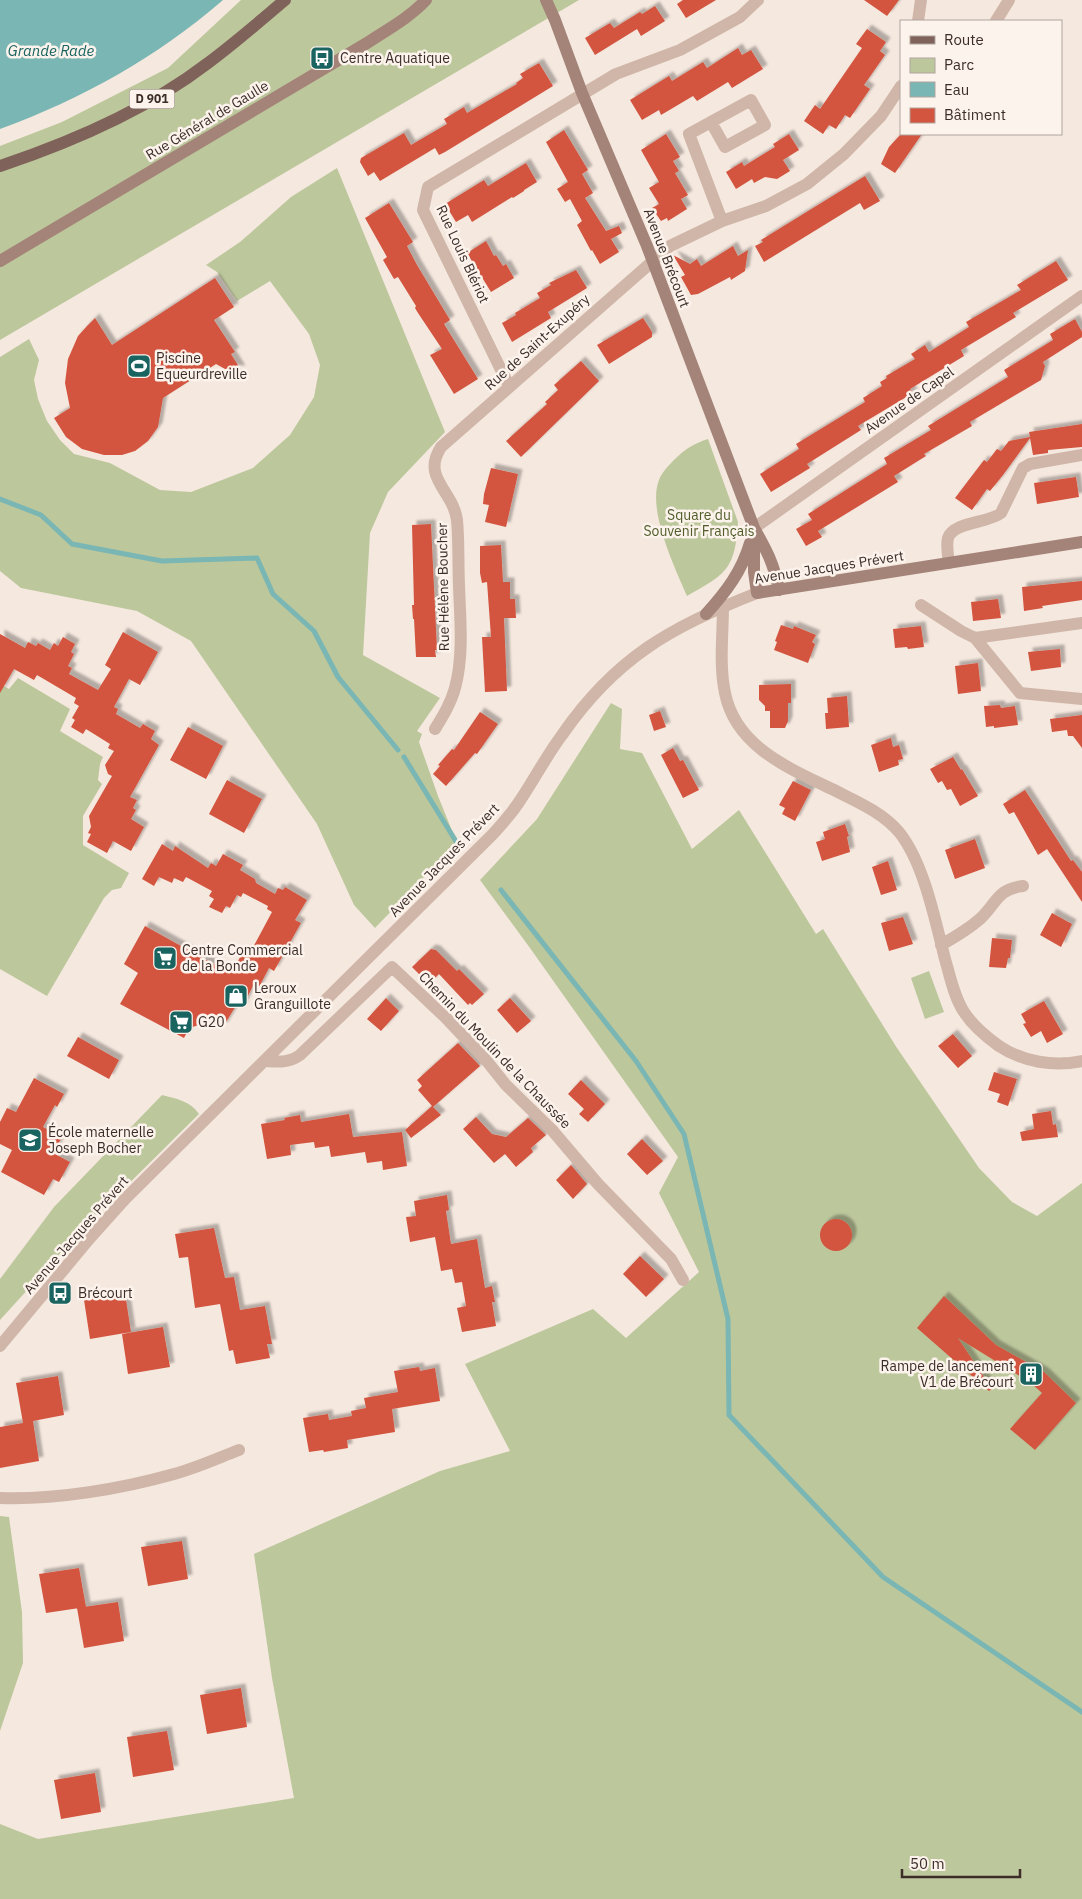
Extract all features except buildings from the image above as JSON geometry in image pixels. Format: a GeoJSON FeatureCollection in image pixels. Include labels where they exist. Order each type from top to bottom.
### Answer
{"type":"FeatureCollection","features":[{"type":"Feature","properties":{"kind":"main road","name":"D 901"},"geometry":{"type":"LineString","coordinates":[[0,166],[92,131],[156,97],[207,64],[285,0]]}},
{"type":"Feature","properties":{"kind":"main road","name":"Rue Général de Gaulle"},"geometry":{"type":"LineString","coordinates":[[0,261],[400,22],[426,0]]}},
{"type":"Feature","properties":{"kind":"main road","name":"Avenue Brécourt"},"geometry":{"type":"LineString","coordinates":[[546,0],[582,93],[652,260],[754,528],[770,557],[775,570],[778,590]]}},
{"type":"Feature","properties":{"kind":"main road","name":"Avenue Brécourt"},"geometry":{"type":"LineString","coordinates":[[754,528],[754,572],[757,593]]}},
{"type":"Feature","properties":{"kind":"main road"},"geometry":{"type":"LineString","coordinates":[[706,614],[731,585],[741,568],[746,558],[754,528]]}},
{"type":"Feature","properties":{"kind":"main road","name":"Avenue Jacques Prévert"},"geometry":{"type":"LineString","coordinates":[[757,593],[1082,542]]}},
{"type":"Feature","properties":{"kind":"street","name":"Rue Louis Blériot"},"geometry":{"type":"LineString","coordinates":[[509,386],[423,210],[428,187],[616,74],[680,50],[740,17],[758,0]]}},
{"type":"Feature","properties":{"kind":"street"},"geometry":{"type":"LineString","coordinates":[[918,20],[921,0]]}},
{"type":"Feature","properties":{"kind":"street"},"geometry":{"type":"LineString","coordinates":[[997,20],[1009,0]]}},
{"type":"Feature","properties":{"kind":"street","name":"Rue de Saint-Exupéry"},"geometry":{"type":"LineString","coordinates":[[441,447],[670,246],[722,221],[766,206],[807,184],[844,154],[881,116],[900,88]]}},
{"type":"Feature","properties":{"kind":"street"},"geometry":{"type":"LineString","coordinates":[[711,122],[689,134],[722,221]]}},
{"type":"Feature","properties":{"kind":"street","name":"Avenue de Capel"},"geometry":{"type":"LineString","coordinates":[[754,528],[1082,296]]}},
{"type":"Feature","properties":{"kind":"street","name":"Rue Hélène Boucher"},"geometry":{"type":"LineString","coordinates":[[435,729],[446,710],[456,686],[460,644],[457,521],[451,500],[437,479],[433,463],[435,455],[441,447]]}},
{"type":"Feature","properties":{"kind":"street"},"geometry":{"type":"LineString","coordinates":[[949,563],[948,538],[951,534],[959,528],[996,517],[1001,513],[1023,468],[1030,464],[1082,456]]}},
{"type":"Feature","properties":{"kind":"street","name":"Avenue Jacques Prévert"},"geometry":{"type":"LineString","coordinates":[[0,1346],[125,1199],[493,834],[521,799],[561,735],[605,681],[640,652],[665,636],[723,606],[757,593]]}},
{"type":"Feature","properties":{"kind":"street"},"geometry":{"type":"LineString","coordinates":[[922,605],[975,638],[1020,693],[1082,699]]}},
{"type":"Feature","properties":{"kind":"street"},"geometry":{"type":"LineString","coordinates":[[723,606],[723,679],[730,710],[740,726],[759,749],[772,758],[870,808],[898,831],[907,844],[920,872],[957,997],[963,1011],[980,1031],[1005,1050],[1033,1061],[1060,1064],[1082,1061]]}},
{"type":"Feature","properties":{"kind":"street"},"geometry":{"type":"LineString","coordinates":[[975,638],[1082,622]]}},
{"type":"Feature","properties":{"kind":"street"},"geometry":{"type":"LineString","coordinates":[[941,945],[965,932],[982,916],[999,895],[1012,887],[1023,886]]}},
{"type":"Feature","properties":{"kind":"street","name":"Chemin du Moulin de la Chaussée"},"geometry":{"type":"LineString","coordinates":[[265,1061],[285,1062],[294,1060],[392,966],[446,1018],[486,1060],[506,1085],[552,1130],[598,1184],[671,1259],[683,1280]]}},
{"type":"Feature","properties":{"kind":"street"},"geometry":{"type":"LineString","coordinates":[[0,1498],[44,1497],[118,1487],[176,1474],[239,1450]]}},
{"type":"Feature","properties":{"kind":"green space"},"geometry":{"type":"Polygon","coordinates":[[[241,0],[579,0],[0,340],[0,146],[62,122],[168,68],[241,0]]]}},
{"type":"Feature","properties":{"kind":"green space"},"geometry":{"type":"Polygon","coordinates":[[[337,168],[445,432],[388,492],[370,533],[363,655],[440,698],[417,731],[422,734],[419,742],[457,843],[375,928],[354,905],[317,824],[191,641],[137,611],[21,588],[0,571],[0,357],[29,339],[39,360],[34,380],[38,399],[47,421],[60,440],[74,454],[110,463],[160,490],[191,492],[253,468],[290,435],[314,397],[320,365],[309,334],[270,281],[237,301],[217,272],[206,265],[240,242],[291,197],[337,168]]]}},
{"type":"Feature","properties":{"kind":"green space","name":"Square du Souvenir Français"},"geometry":{"type":"Polygon","coordinates":[[[708,439],[738,522],[737,538],[731,561],[726,569],[711,582],[687,596],[659,523],[656,492],[660,477],[670,464],[686,449],[708,439]]]}},
{"type":"Feature","properties":{"kind":"green space"},"geometry":{"type":"Polygon","coordinates":[[[18,678],[70,709],[60,731],[103,757],[98,780],[102,784],[83,816],[83,845],[129,873],[121,888],[112,890],[104,898],[47,996],[0,969],[0,684],[9,689],[18,678]]]}},
{"type":"Feature","properties":{"kind":"green space"},"geometry":{"type":"Polygon","coordinates":[[[611,703],[622,709],[620,749],[642,753],[692,849],[739,810],[816,934],[823,929],[897,1048],[979,1168],[1012,1202],[1037,1216],[1082,1183],[1082,1899],[0,1899],[0,1824],[38,1839],[294,1798],[272,1678],[254,1554],[440,1471],[510,1451],[465,1364],[593,1309],[626,1338],[699,1272],[659,1193],[678,1157],[480,880],[537,819],[611,703]]]}},
{"type":"Feature","properties":{"kind":"green space"},"geometry":{"type":"Polygon","coordinates":[[[929,971],[944,1012],[925,1019],[911,978],[929,971]]]}},
{"type":"Feature","properties":{"kind":"green space"},"geometry":{"type":"Polygon","coordinates":[[[162,1095],[187,1103],[199,1114],[80,1232],[0,1320],[0,1279],[54,1207],[162,1095]]]}},
{"type":"Feature","properties":{"kind":"green space"},"geometry":{"type":"Polygon","coordinates":[[[0,1516],[9,1517],[22,1612],[23,1663],[0,1731],[0,1516]]]}},
{"type":"Feature","properties":{"kind":"water","name":"Grande Rade"},"geometry":{"type":"Polygon","coordinates":[[[0,0],[223,0],[172,40],[117,75],[60,104],[0,129],[0,0]]]}},
{"type":"Feature","properties":{"kind":"waterway"},"geometry":{"type":"LineString","coordinates":[[0,499],[41,515],[72,544],[162,561],[257,558],[273,594],[314,631],[338,677],[398,750]]}},
{"type":"Feature","properties":{"kind":"waterway"},"geometry":{"type":"LineString","coordinates":[[404,757],[457,843]]}},
{"type":"Feature","properties":{"kind":"waterway"},"geometry":{"type":"LineString","coordinates":[[501,890],[636,1061],[684,1134],[728,1319],[729,1415],[883,1577],[1082,1712]]}},
{"type":"Feature","properties":{"kind":"place","name":"Centre Aquatique"},"geometry":{"type":"Point","coordinates":[322,58]}},
{"type":"Feature","properties":{"kind":"place","name":"Piscine Equeurdreville"},"geometry":{"type":"Point","coordinates":[139,366]}},
{"type":"Feature","properties":{"kind":"place","name":"Centre Commercial de la Bonde"},"geometry":{"type":"Point","coordinates":[165,958]}},
{"type":"Feature","properties":{"kind":"place","name":"Leroux Granguillote"},"geometry":{"type":"Point","coordinates":[236,996]}},
{"type":"Feature","properties":{"kind":"place","name":"G20"},"geometry":{"type":"Point","coordinates":[181,1022]}},
{"type":"Feature","properties":{"kind":"place","name":"École maternelle Joseph Bocher"},"geometry":{"type":"Point","coordinates":[30,1140]}},
{"type":"Feature","properties":{"kind":"place","name":"Brécourt"},"geometry":{"type":"Point","coordinates":[60,1293]}},
{"type":"Feature","properties":{"kind":"place","name":"Rampe de lancement V1 de Brécourt"},"geometry":{"type":"Point","coordinates":[1031,1374]}}]}
